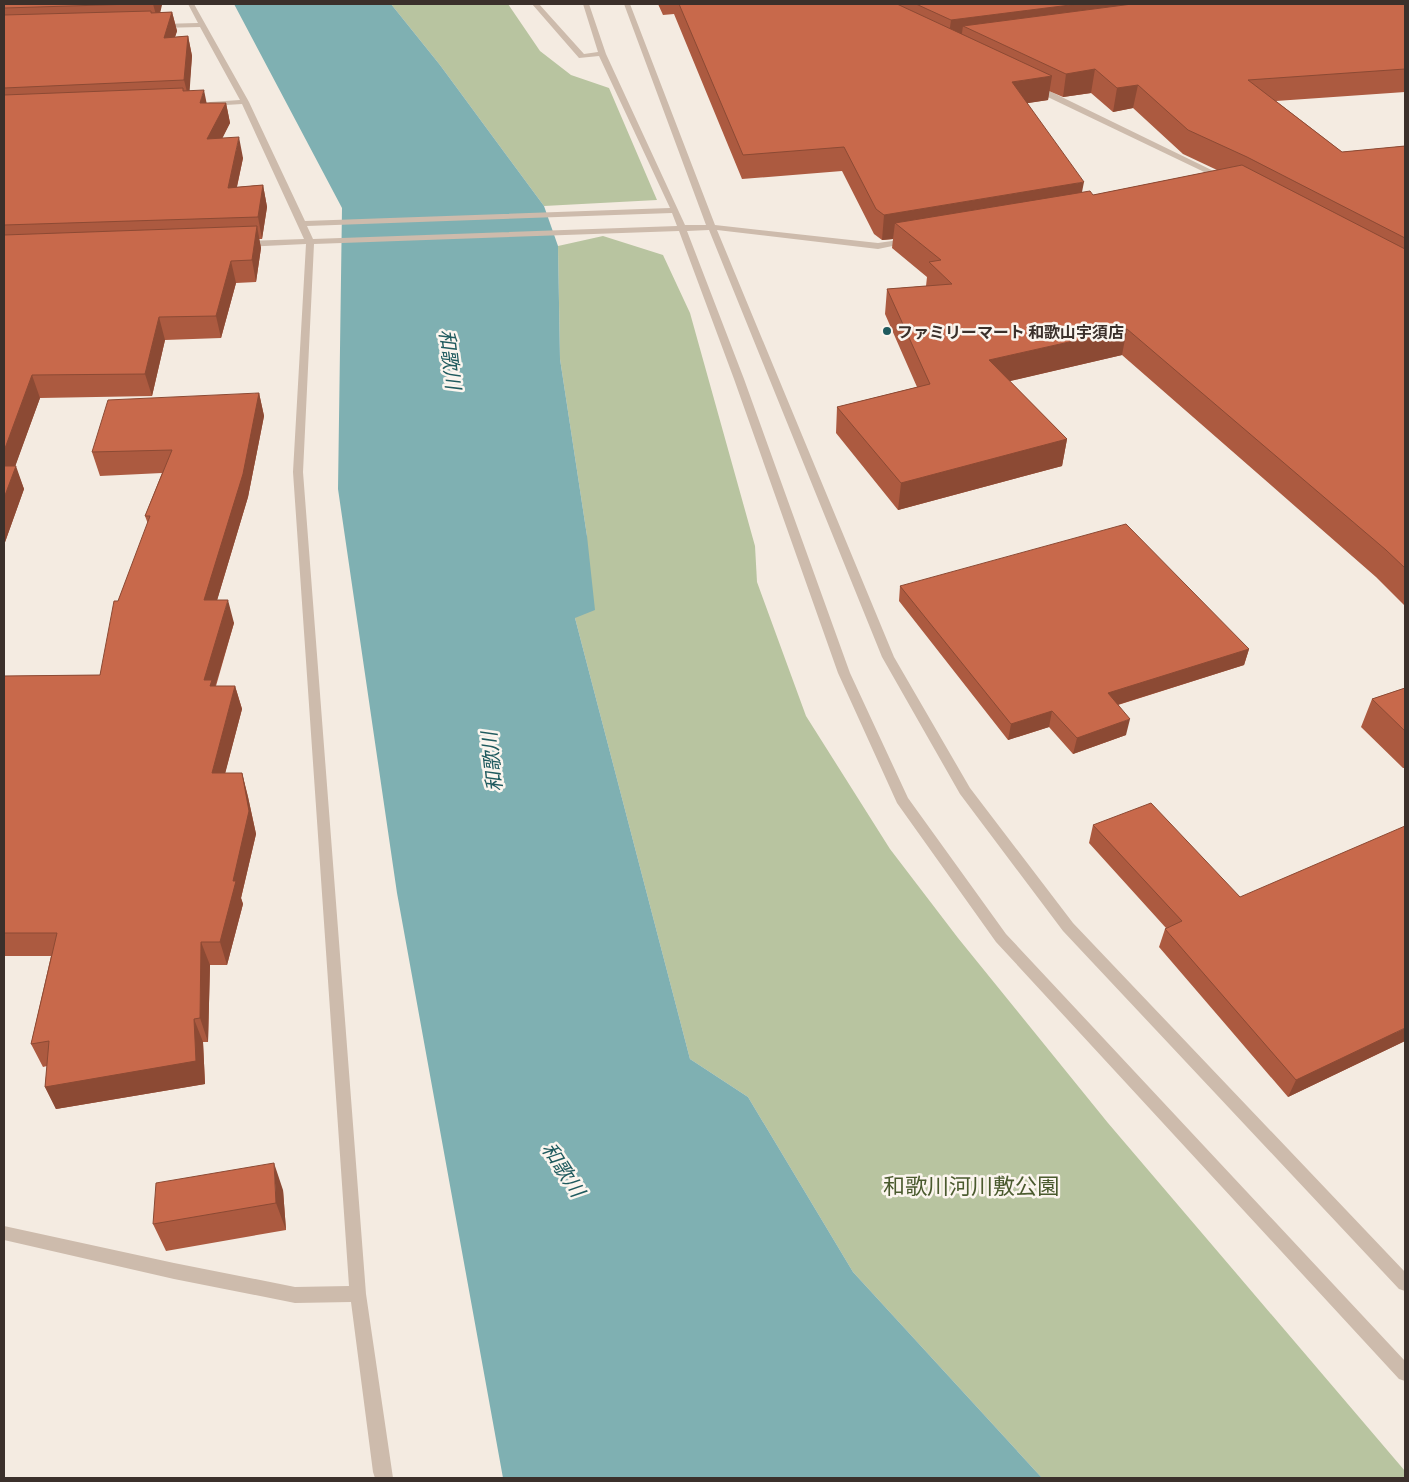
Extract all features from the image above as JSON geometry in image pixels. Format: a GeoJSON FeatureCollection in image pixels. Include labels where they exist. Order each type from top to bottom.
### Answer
{"type":"FeatureCollection","features":[{"type":"Feature","properties":{"kind":"street"},"geometry":{"type":"LineString","coordinates":[[191,4],[245,102],[310,242],[298,472],[358,1294],[384,1478]]}},
{"type":"Feature","properties":{"kind":"street"},"geometry":{"type":"LineString","coordinates":[[535,4],[582,56],[602,54]]}},
{"type":"Feature","properties":{"kind":"street"},"geometry":{"type":"LineString","coordinates":[[586,4],[602,54],[681,228],[739,379],[844,673],[902,800],[1001,938],[1405,1373]]}},
{"type":"Feature","properties":{"kind":"street"},"geometry":{"type":"LineString","coordinates":[[627,4],[697,191],[888,657],[964,791],[1068,927],[1405,1283]]}},
{"type":"Feature","properties":{"kind":"street"},"geometry":{"type":"LineString","coordinates":[[153,27],[202,25]]}},
{"type":"Feature","properties":{"kind":"street"},"geometry":{"type":"LineString","coordinates":[[1028,84],[1238,185],[1218,188]]}},
{"type":"Feature","properties":{"kind":"street"},"geometry":{"type":"LineString","coordinates":[[196,104],[245,102]]}},
{"type":"Feature","properties":{"kind":"street"},"geometry":{"type":"LineString","coordinates":[[303,224],[674,210]]}},
{"type":"Feature","properties":{"kind":"street"},"geometry":{"type":"LineString","coordinates":[[231,245],[713,227],[878,246],[917,239]]}},
{"type":"Feature","properties":{"kind":"street"},"geometry":{"type":"LineString","coordinates":[[4,1233],[174,1271],[295,1295],[358,1294]]}},
{"type":"Feature","properties":{"kind":"green space"},"geometry":{"type":"Polygon","coordinates":[[[391,4],[508,4],[540,51],[571,75],[609,88],[657,200],[544,206],[440,65],[391,4]]]}},
{"type":"Feature","properties":{"kind":"green space","name":"和歌川河川敷公園"},"geometry":{"type":"Polygon","coordinates":[[[603,236],[663,255],[690,313],[755,546],[757,582],[806,716],[890,849],[958,938],[1108,1123],[1405,1471],[1405,1478],[1042,1478],[853,1272],[748,1097],[690,1059],[575,618],[587,536],[560,359],[558,246],[603,236]]]}},
{"type":"Feature","properties":{"kind":"water","name":"和歌川"},"geometry":{"type":"Polygon","coordinates":[[[234,4],[391,4],[440,65],[544,206],[558,246],[560,359],[587,536],[595,610],[575,618],[690,1059],[748,1097],[853,1272],[1042,1478],[503,1478],[397,893],[338,489],[342,208],[234,4]]]}},
{"type":"Feature","properties":{"kind":"building"},"geometry":{"type":"Polygon","coordinates":[[[4,4],[135,4],[4,8],[4,4]]]}},
{"type":"Feature","properties":{"kind":"building"},"geometry":{"type":"Polygon","coordinates":[[[679,4],[897,4],[1052,76],[1012,82],[1084,182],[884,215],[876,209],[844,147],[743,155],[679,4]]]}},
{"type":"Feature","properties":{"kind":"building"},"geometry":{"type":"Polygon","coordinates":[[[916,4],[1078,4],[951,20],[916,4]]]}},
{"type":"Feature","properties":{"kind":"building"},"geometry":{"type":"Polygon","coordinates":[[[1132,4],[1405,4],[1405,69],[1248,80],[1342,152],[1405,146],[1405,238],[1247,157],[1188,130],[1138,85],[1117,88],[1095,69],[1066,74],[963,26],[1132,4]]]}},
{"type":"Feature","properties":{"kind":"building"},"geometry":{"type":"Polygon","coordinates":[[[151,11],[151,13],[172,12],[164,38],[188,36],[184,80],[4,88],[4,15],[151,11]]]}},
{"type":"Feature","properties":{"kind":"building"},"geometry":{"type":"Polygon","coordinates":[[[183,88],[183,91],[204,90],[200,103],[226,103],[207,139],[239,137],[228,188],[263,185],[258,217],[4,225],[4,95],[183,88]]]}},
{"type":"Feature","properties":{"kind":"building"},"geometry":{"type":"Polygon","coordinates":[[[1242,165],[1405,249],[1405,568],[1127,329],[989,360],[1067,439],[901,483],[837,407],[930,384],[887,289],[952,284],[929,262],[941,260],[895,223],[1090,191],[1093,195],[1242,165]]]}},
{"type":"Feature","properties":{"kind":"building"},"geometry":{"type":"Polygon","coordinates":[[[257,226],[252,260],[231,261],[216,316],[159,317],[145,374],[32,375],[4,451],[4,235],[257,226]]]}},
{"type":"Feature","properties":{"kind":"building"},"geometry":{"type":"Polygon","coordinates":[[[259,393],[243,474],[204,600],[228,600],[204,680],[212,680],[210,686],[235,686],[212,773],[242,773],[249,811],[233,881],[236,881],[220,942],[201,942],[200,1018],[194,1019],[196,1061],[45,1087],[49,1041],[31,1044],[57,933],[4,933],[4,676],[100,675],[114,601],[118,601],[150,516],[145,516],[172,450],[92,452],[108,400],[259,393]]]}},
{"type":"Feature","properties":{"kind":"building"},"geometry":{"type":"Polygon","coordinates":[[[4,466],[16,466],[4,498],[4,466]]]}},
{"type":"Feature","properties":{"kind":"building"},"geometry":{"type":"Polygon","coordinates":[[[1126,524],[1249,649],[1108,693],[1130,719],[1077,738],[1052,711],[1011,724],[900,586],[1126,524]]]}},
{"type":"Feature","properties":{"kind":"building"},"geometry":{"type":"Polygon","coordinates":[[[1405,688],[1405,731],[1372,699],[1405,688]]]}},
{"type":"Feature","properties":{"kind":"building"},"geometry":{"type":"Polygon","coordinates":[[[1151,803],[1240,897],[1405,826],[1405,1028],[1296,1080],[1165,929],[1182,921],[1093,825],[1151,803]]]}},
{"type":"Feature","properties":{"kind":"building"},"geometry":{"type":"Polygon","coordinates":[[[274,1163],[276,1203],[153,1224],[156,1183],[274,1163]]]}},
{"type":"Feature","properties":{"kind":"place","name":"ファミリーマート 和歌山宇須店"},"geometry":{"type":"Point","coordinates":[887,331]}}]}
